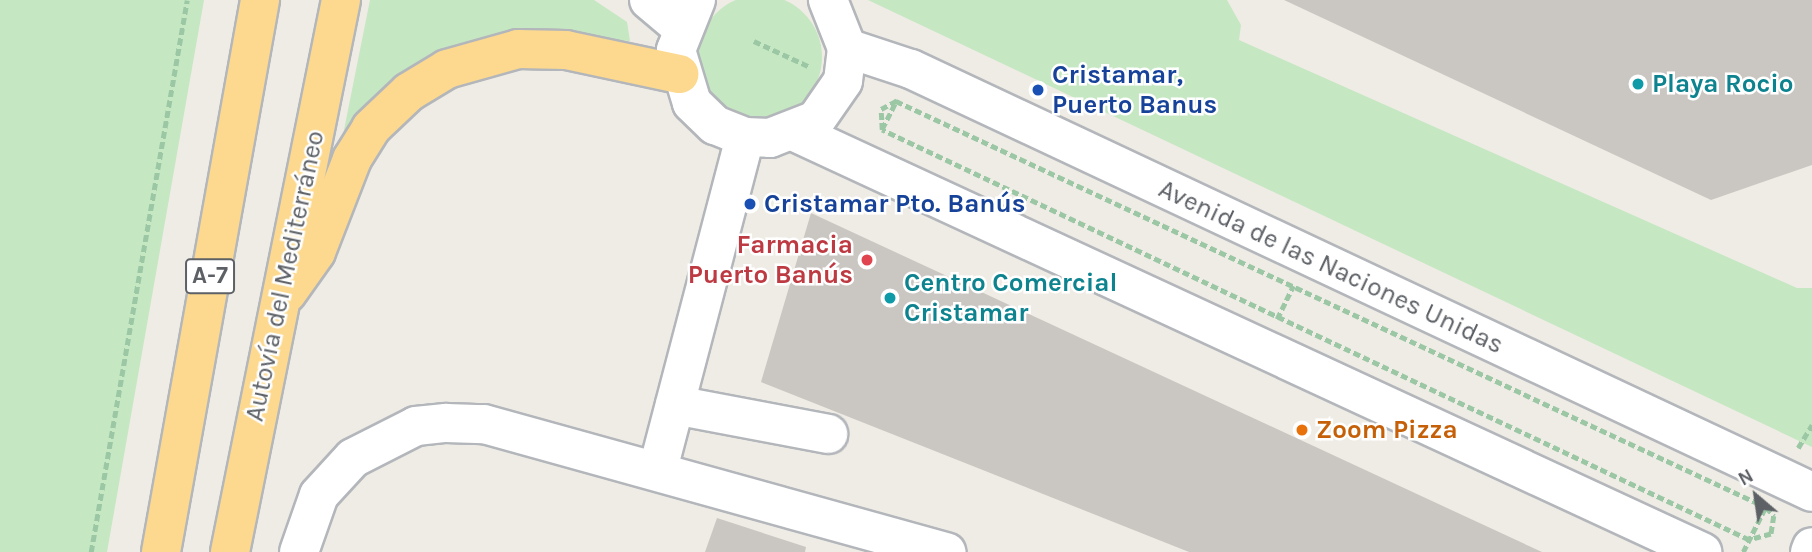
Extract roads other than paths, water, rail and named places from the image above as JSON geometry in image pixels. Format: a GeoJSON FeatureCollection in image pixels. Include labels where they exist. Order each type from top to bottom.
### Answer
{"type":"FeatureCollection","features":[{"type":"Feature","properties":{"kind":"highway","name":"A-7"},"geometry":{"type":"LineString","coordinates":[[161,552],[260,0]]}},
{"type":"Feature","properties":{"kind":"highway","name":"Autovía del Mediterráneo"},"geometry":{"type":"LineString","coordinates":[[230,552],[277,306],[341,0]]}},
{"type":"Feature","properties":{"kind":"highway"},"geometry":{"type":"LineString","coordinates":[[277,306],[316,252],[352,159],[371,128],[409,92],[447,69],[518,49],[624,58],[679,74]]}},
{"type":"Feature","properties":{"kind":"street"},"geometry":{"type":"LineString","coordinates":[[649,0],[688,13],[679,74],[692,103],[715,125],[745,137],[795,132],[875,146],[1702,552]]}},
{"type":"Feature","properties":{"kind":"street"},"geometry":{"type":"LineString","coordinates":[[795,132],[816,120],[845,64],[828,0]]}},
{"type":"Feature","properties":{"kind":"street","name":"Avenida de las Naciones Unidas"},"geometry":{"type":"LineString","coordinates":[[845,64],[904,85],[1812,492]]}},
{"type":"Feature","properties":{"kind":"street"},"geometry":{"type":"LineString","coordinates":[[658,469],[745,137]]}},
{"type":"Feature","properties":{"kind":"street"},"geometry":{"type":"LineString","coordinates":[[675,405],[828,434]]}},
{"type":"Feature","properties":{"kind":"street"},"geometry":{"type":"LineString","coordinates":[[299,552],[310,513],[333,477],[363,452],[416,426],[484,424],[658,469],[947,552]]}},
{"type":"Feature","properties":{"kind":"street"},"geometry":{"type":"LineString","coordinates":[[1810,552],[1812,547]]}},
{"type":"Feature","properties":{"kind":"place","name":"Playa Rocio"},"geometry":{"type":"Point","coordinates":[1638,84]}},
{"type":"Feature","properties":{"kind":"place","name":"Cristamar, Puerto Banus"},"geometry":{"type":"Point","coordinates":[1038,90]}},
{"type":"Feature","properties":{"kind":"place","name":"Cristamar Pto. Banús"},"geometry":{"type":"Point","coordinates":[750,204]}},
{"type":"Feature","properties":{"kind":"place","name":"Farmacia Puerto Banús"},"geometry":{"type":"Point","coordinates":[867,260]}},
{"type":"Feature","properties":{"kind":"place","name":"Centro Comercial Cristamar"},"geometry":{"type":"Point","coordinates":[890,298]}},
{"type":"Feature","properties":{"kind":"place","name":"Zoom Pizza"},"geometry":{"type":"Point","coordinates":[1302,430]}}]}
